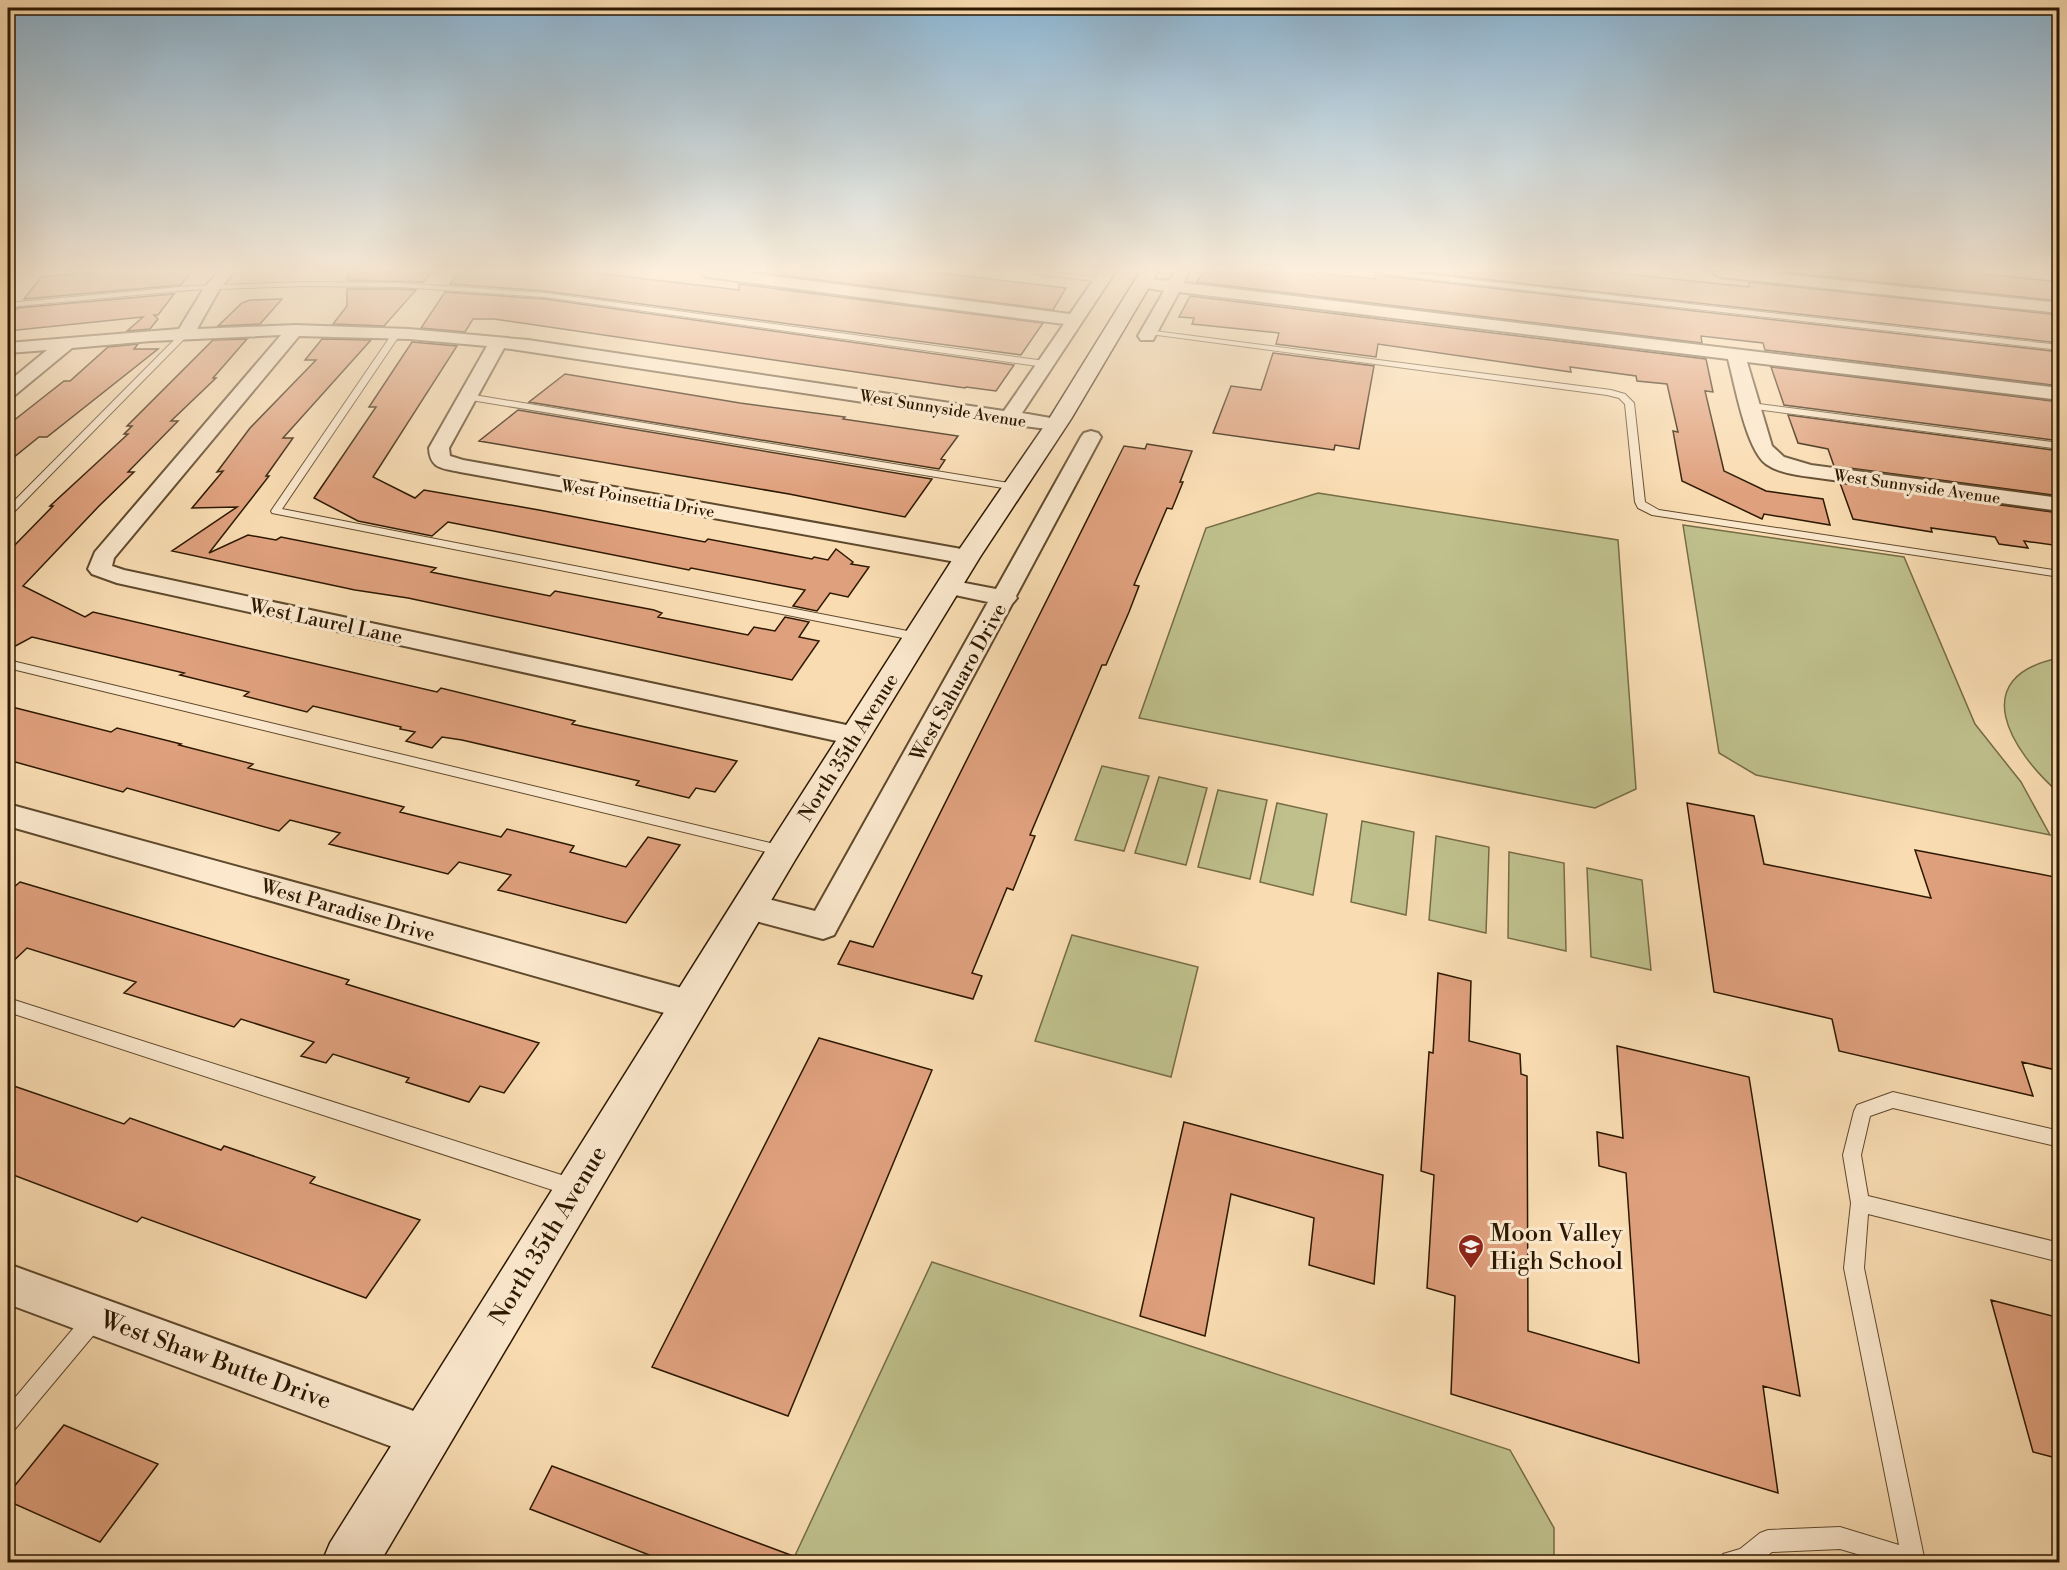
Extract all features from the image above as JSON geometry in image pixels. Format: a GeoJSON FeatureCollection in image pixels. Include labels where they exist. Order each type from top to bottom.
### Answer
{"type":"FeatureCollection","features":[{"type":"Feature","properties":{"kind":"main road","name":"North 35th Avenue"},"geometry":{"type":"LineString","coordinates":[[348,1563],[748,907],[967,557],[1015,487],[1104,345]]}},
{"type":"Feature","properties":{"kind":"street","name":"West Sunnyside Avenue"},"geometry":{"type":"LineString","coordinates":[[8,348],[35,345]]}},
{"type":"Feature","properties":{"kind":"street"},"geometry":{"type":"LineString","coordinates":[[8,391],[64,345]]}},
{"type":"Feature","properties":{"kind":"street","name":"West Laurel Lane"},"geometry":{"type":"LineString","coordinates":[[282,345],[103,557],[100,569],[117,576],[855,736]]}},
{"type":"Feature","properties":{"kind":"street","name":"West Poinsettia Drive"},"geometry":{"type":"LineString","coordinates":[[496,345],[439,448],[440,460],[484,470],[967,557]]}},
{"type":"Feature","properties":{"kind":"street","name":"West Sunnyside Avenue"},"geometry":{"type":"LineString","coordinates":[[520,345],[1055,424]]}},
{"type":"Feature","properties":{"kind":"street"},"geometry":{"type":"LineString","coordinates":[[1009,418],[1058,345]]}},
{"type":"Feature","properties":{"kind":"street"},"geometry":{"type":"LineString","coordinates":[[1665,345],[2060,394]]}},
{"type":"Feature","properties":{"kind":"street"},"geometry":{"type":"LineString","coordinates":[[1736,355],[1751,406]]}},
{"type":"Feature","properties":{"kind":"street","name":"West Sunnyside Avenue"},"geometry":{"type":"LineString","coordinates":[[1751,406],[1765,451],[1776,462],[1811,471],[2060,506]]}},
{"type":"Feature","properties":{"kind":"street","name":"West Sahuaro Drive"},"geometry":{"type":"LineString","coordinates":[[748,907],[823,926],[1005,598],[1091,437]]}},
{"type":"Feature","properties":{"kind":"street"},"geometry":{"type":"LineString","coordinates":[[949,587],[1005,598]]}},
{"type":"Feature","properties":{"kind":"street","name":"West Paradise Drive"},"geometry":{"type":"LineString","coordinates":[[8,815],[689,1005]]}},
{"type":"Feature","properties":{"kind":"street","name":"West Shaw Butte Drive"},"geometry":{"type":"LineString","coordinates":[[8,1284],[95,1318],[326,1399],[425,1437]]}},
{"type":"Feature","properties":{"kind":"lane"},"geometry":{"type":"LineString","coordinates":[[8,512],[174,345]]}},
{"type":"Feature","properties":{"kind":"lane"},"geometry":{"type":"LineString","coordinates":[[389,345],[276,510],[918,637]]}},
{"type":"Feature","properties":{"kind":"lane"},"geometry":{"type":"LineString","coordinates":[[909,345],[1045,364]]}},
{"type":"Feature","properties":{"kind":"lane"},"geometry":{"type":"LineString","coordinates":[[1237,345],[1616,394],[1629,403],[1642,506],[1656,513],[2060,574]]}},
{"type":"Feature","properties":{"kind":"lane"},"geometry":{"type":"LineString","coordinates":[[2036,345],[2060,348]]}},
{"type":"Feature","properties":{"kind":"lane"},"geometry":{"type":"LineString","coordinates":[[468,397],[1015,487]]}},
{"type":"Feature","properties":{"kind":"lane"},"geometry":{"type":"LineString","coordinates":[[1751,406],[2060,446]]}},
{"type":"Feature","properties":{"kind":"lane"},"geometry":{"type":"LineString","coordinates":[[8,664],[783,851]]}},
{"type":"Feature","properties":{"kind":"lane"},"geometry":{"type":"LineString","coordinates":[[8,1005],[576,1189]]}},
{"type":"Feature","properties":{"kind":"lane"},"geometry":{"type":"LineString","coordinates":[[1731,1563],[1745,1559],[1768,1541],[1840,1538],[1913,1561],[1854,1268],[1860,1203],[1852,1155],[1863,1112],[1893,1100],[2060,1139]]}},
{"type":"Feature","properties":{"kind":"lane"},"geometry":{"type":"LineString","coordinates":[[1860,1203],[2060,1253]]}},
{"type":"Feature","properties":{"kind":"lane"},"geometry":{"type":"LineString","coordinates":[[8,1422],[95,1318]]}},
{"type":"Feature","properties":{"kind":"green space"},"geometry":{"type":"Polygon","coordinates":[[[1318,493],[1618,540],[1636,789],[1595,808],[1139,718],[1206,528],[1318,493]]]}},
{"type":"Feature","properties":{"kind":"green space"},"geometry":{"type":"Polygon","coordinates":[[[1683,525],[1904,557],[1975,724],[2021,782],[2050,835],[1756,775],[1719,753],[1683,525]]]}},
{"type":"Feature","properties":{"kind":"green space"},"geometry":{"type":"Polygon","coordinates":[[[2059,658],[2059,700],[2054,711],[2054,722],[2060,745],[2059,793],[2041,776],[2013,737],[2006,717],[2005,698],[2013,681],[2030,668],[2059,658]]]}},
{"type":"Feature","properties":{"kind":"green space"},"geometry":{"type":"Polygon","coordinates":[[[1102,766],[1149,776],[1124,851],[1075,840],[1102,766]]]}},
{"type":"Feature","properties":{"kind":"green space"},"geometry":{"type":"Polygon","coordinates":[[[1159,777],[1207,788],[1186,865],[1135,853],[1159,777]]]}},
{"type":"Feature","properties":{"kind":"green space"},"geometry":{"type":"Polygon","coordinates":[[[1218,790],[1267,800],[1250,879],[1198,867],[1218,790]]]}},
{"type":"Feature","properties":{"kind":"green space"},"geometry":{"type":"Polygon","coordinates":[[[1277,803],[1327,814],[1313,895],[1260,882],[1277,803]]]}},
{"type":"Feature","properties":{"kind":"green space"},"geometry":{"type":"Polygon","coordinates":[[[1362,821],[1414,832],[1406,915],[1351,902],[1362,821]]]}},
{"type":"Feature","properties":{"kind":"green space"},"geometry":{"type":"Polygon","coordinates":[[[1436,836],[1489,847],[1486,933],[1429,920],[1436,836]]]}},
{"type":"Feature","properties":{"kind":"green space"},"geometry":{"type":"Polygon","coordinates":[[[1509,852],[1564,863],[1566,951],[1508,938],[1509,852]]]}},
{"type":"Feature","properties":{"kind":"green space"},"geometry":{"type":"Polygon","coordinates":[[[1587,868],[1642,880],[1651,970],[1591,957],[1587,868]]]}},
{"type":"Feature","properties":{"kind":"green space"},"geometry":{"type":"Polygon","coordinates":[[[1072,935],[1198,967],[1171,1077],[1035,1041],[1072,935]]]}},
{"type":"Feature","properties":{"kind":"green space"},"geometry":{"type":"Polygon","coordinates":[[[932,1262],[1510,1450],[1554,1528],[1554,1562],[792,1562],[932,1262]]]}},
{"type":"Feature","properties":{"kind":"building"},"geometry":{"type":"Polygon","coordinates":[[[137,345],[134,349],[158,349],[47,437],[39,437],[8,462],[8,425],[64,381],[70,381],[108,347],[137,345]]]}},
{"type":"Feature","properties":{"kind":"building"},"geometry":{"type":"Polygon","coordinates":[[[208,345],[242,345],[213,378],[216,378],[171,421],[178,421],[128,472],[134,472],[23,586],[85,617],[93,612],[437,692],[441,688],[575,721],[572,724],[737,761],[715,792],[696,788],[689,798],[636,785],[639,781],[462,740],[442,737],[432,748],[406,741],[415,732],[400,729],[401,727],[313,706],[307,712],[244,696],[249,692],[180,675],[184,673],[32,637],[8,650],[8,552],[53,506],[50,506],[128,434],[124,434],[132,426],[127,426],[208,345]]]}},
{"type":"Feature","properties":{"kind":"building"},"geometry":{"type":"Polygon","coordinates":[[[317,345],[366,345],[283,438],[293,438],[266,476],[269,476],[209,553],[248,535],[276,540],[281,537],[436,568],[431,572],[550,596],[555,591],[654,610],[662,613],[658,617],[748,635],[754,627],[775,631],[785,617],[809,622],[799,637],[819,641],[792,680],[408,598],[355,590],[172,551],[237,507],[192,508],[223,471],[217,472],[250,428],[316,360],[305,360],[317,345]]]}},
{"type":"Feature","properties":{"kind":"building"},"geometry":{"type":"Polygon","coordinates":[[[410,345],[457,346],[373,477],[415,498],[424,490],[705,542],[708,539],[812,559],[814,557],[828,560],[836,549],[853,562],[851,564],[869,567],[848,597],[830,593],[817,611],[793,606],[805,590],[691,568],[689,570],[448,522],[432,536],[358,521],[314,498],[376,407],[369,407],[410,345]]]}},
{"type":"Feature","properties":{"kind":"building"},"geometry":{"type":"Polygon","coordinates":[[[673,345],[874,345],[1014,365],[996,391],[673,345]]]}},
{"type":"Feature","properties":{"kind":"building"},"geometry":{"type":"Polygon","coordinates":[[[949,345],[1028,345],[1021,355],[949,345]]]}},
{"type":"Feature","properties":{"kind":"building"},"geometry":{"type":"Polygon","coordinates":[[[1286,345],[1378,345],[1376,357],[1286,345]]]}},
{"type":"Feature","properties":{"kind":"building"},"geometry":{"type":"Polygon","coordinates":[[[1387,345],[1594,345],[1706,359],[1713,392],[1705,391],[1724,471],[1766,491],[1823,499],[1830,525],[1764,514],[1762,519],[1682,481],[1673,431],[1678,432],[1667,384],[1637,381],[1636,376],[1570,367],[1571,372],[1387,345]]]}},
{"type":"Feature","properties":{"kind":"building"},"geometry":{"type":"Polygon","coordinates":[[[1764,345],[2000,345],[2060,352],[2060,386],[1765,350],[1764,345]]]}},
{"type":"Feature","properties":{"kind":"building"},"geometry":{"type":"Polygon","coordinates":[[[1273,353],[1374,366],[1359,449],[1335,445],[1334,450],[1213,433],[1231,386],[1261,390],[1273,353]]]}},
{"type":"Feature","properties":{"kind":"building"},"geometry":{"type":"Polygon","coordinates":[[[1771,367],[2060,402],[2060,441],[1784,405],[1771,367]]]}},
{"type":"Feature","properties":{"kind":"building"},"geometry":{"type":"Polygon","coordinates":[[[565,374],[958,436],[941,459],[945,460],[939,469],[529,402],[565,374]]]}},
{"type":"Feature","properties":{"kind":"building"},"geometry":{"type":"Polygon","coordinates":[[[518,410],[932,479],[905,517],[789,494],[479,441],[518,410]]]}},
{"type":"Feature","properties":{"kind":"building"},"geometry":{"type":"Polygon","coordinates":[[[1788,415],[2060,451],[2060,496],[1834,466],[1828,449],[1798,443],[1788,415]]]}},
{"type":"Feature","properties":{"kind":"building"},"geometry":{"type":"Polygon","coordinates":[[[1147,444],[1192,451],[1180,482],[1183,482],[1172,509],[1167,508],[1134,585],[1139,586],[1129,612],[1106,665],[1102,665],[1030,835],[1035,836],[1013,890],[1007,888],[972,973],[982,976],[973,999],[838,964],[850,941],[873,947],[1124,446],[1145,449],[1147,444]]]}},
{"type":"Feature","properties":{"kind":"building"},"geometry":{"type":"Polygon","coordinates":[[[1840,483],[2060,513],[2060,546],[2024,541],[2028,548],[1999,544],[1995,537],[1931,528],[1932,532],[1853,519],[1840,483]]]}},
{"type":"Feature","properties":{"kind":"building"},"geometry":{"type":"Polygon","coordinates":[[[8,706],[111,732],[117,728],[181,744],[179,745],[253,764],[248,768],[404,807],[400,812],[501,837],[507,829],[574,846],[570,852],[626,867],[648,837],[680,845],[626,923],[498,890],[511,875],[459,862],[448,874],[329,844],[340,833],[290,820],[279,831],[127,788],[123,792],[8,760],[8,706]]]}},
{"type":"Feature","properties":{"kind":"building"},"geometry":{"type":"Polygon","coordinates":[[[1687,803],[1754,816],[1764,864],[1931,898],[1915,850],[2060,878],[2060,1071],[2022,1062],[2033,1096],[1839,1051],[1832,1019],[1714,992],[1687,803]]]}},
{"type":"Feature","properties":{"kind":"building"},"geometry":{"type":"Polygon","coordinates":[[[20,882],[349,980],[346,984],[539,1043],[504,1093],[480,1086],[469,1102],[406,1082],[409,1078],[333,1054],[326,1063],[301,1056],[314,1042],[241,1019],[234,1027],[124,993],[136,982],[27,948],[8,966],[8,892],[20,882]]]}},
{"type":"Feature","properties":{"kind":"building"},"geometry":{"type":"Polygon","coordinates":[[[1438,973],[1471,981],[1469,1041],[1520,1054],[1521,1074],[1527,1076],[1528,1331],[1639,1363],[1626,1173],[1599,1166],[1597,1132],[1623,1138],[1617,1046],[1749,1077],[1800,1396],[1763,1386],[1778,1493],[1451,1394],[1455,1296],[1427,1288],[1434,1175],[1421,1171],[1429,1052],[1433,1053],[1438,973]]]}},
{"type":"Feature","properties":{"kind":"building"},"geometry":{"type":"Polygon","coordinates":[[[819,1038],[932,1070],[788,1416],[652,1367],[819,1038]]]}},
{"type":"Feature","properties":{"kind":"building"},"geometry":{"type":"Polygon","coordinates":[[[8,1084],[124,1124],[130,1118],[221,1150],[224,1146],[315,1177],[310,1183],[420,1220],[366,1298],[142,1217],[137,1222],[8,1173],[8,1084]]]}},
{"type":"Feature","properties":{"kind":"building"},"geometry":{"type":"Polygon","coordinates":[[[1184,1122],[1383,1175],[1374,1284],[1309,1265],[1314,1218],[1231,1194],[1205,1336],[1140,1316],[1184,1122]]]}},
{"type":"Feature","properties":{"kind":"building"},"geometry":{"type":"Polygon","coordinates":[[[1991,1300],[2060,1318],[2060,1459],[2033,1452],[1991,1300]]]}},
{"type":"Feature","properties":{"kind":"building"},"geometry":{"type":"Polygon","coordinates":[[[64,1425],[158,1464],[100,1542],[8,1501],[8,1494],[64,1425]]]}},
{"type":"Feature","properties":{"kind":"building"},"geometry":{"type":"Polygon","coordinates":[[[552,1466],[804,1560],[803,1563],[670,1563],[530,1509],[552,1466]]]}},
{"type":"Feature","properties":{"kind":"place","name":"Moon Valley High School"},"geometry":{"type":"Point","coordinates":[1471,1270]}}]}
